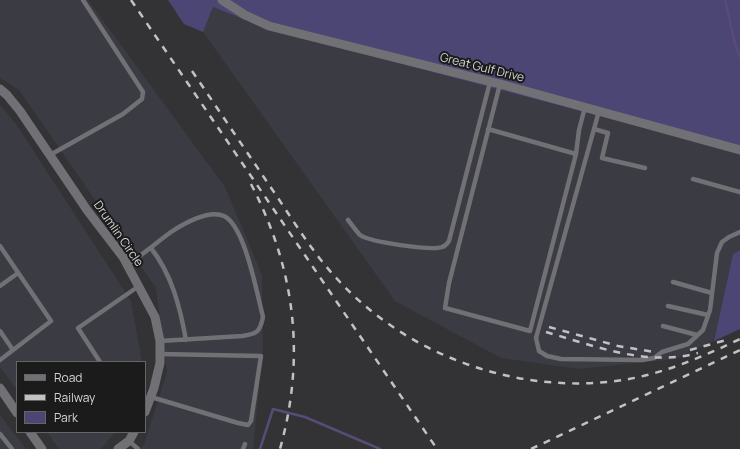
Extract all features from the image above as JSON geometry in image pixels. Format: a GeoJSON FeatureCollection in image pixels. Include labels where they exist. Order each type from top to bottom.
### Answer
{"type":"FeatureCollection","features":[{"type":"Feature","properties":{"kind":"street","name":"Great Gulf Drive"},"geometry":{"type":"LineString","coordinates":[[222,0],[245,15],[269,26],[500,84],[740,150]]}},
{"type":"Feature","properties":{"kind":"street","name":"Drumlin Circle"},"geometry":{"type":"LineString","coordinates":[[0,89],[20,111],[87,210],[123,257],[155,317],[160,341],[160,363],[146,410]]}},
{"type":"Feature","properties":{"kind":"street"},"geometry":{"type":"LineString","coordinates":[[0,388],[16,412]]}},
{"type":"Feature","properties":{"kind":"street"},"geometry":{"type":"LineString","coordinates":[[31,433],[42,449]]}},
{"type":"Feature","properties":{"kind":"street"},"geometry":{"type":"LineString","coordinates":[[118,449],[129,441],[133,433]]}},
{"type":"Feature","properties":{"kind":"lane"},"geometry":{"type":"LineString","coordinates":[[50,155],[123,114],[142,99],[143,92],[83,0]]}},
{"type":"Feature","properties":{"kind":"lane"},"geometry":{"type":"LineString","coordinates":[[348,220],[361,235],[395,245],[431,248],[441,248],[445,246],[449,241],[490,82]]}},
{"type":"Feature","properties":{"kind":"lane"},"geometry":{"type":"LineString","coordinates":[[500,84],[449,283],[445,308],[530,331],[576,154],[579,130],[585,107]]}},
{"type":"Feature","properties":{"kind":"lane"},"geometry":{"type":"LineString","coordinates":[[599,111],[536,338],[539,351],[546,356],[561,359],[642,360],[654,358],[662,352],[688,344],[703,330],[710,310],[717,254],[722,242],[740,232]]}},
{"type":"Feature","properties":{"kind":"lane"},"geometry":{"type":"LineString","coordinates":[[488,129],[576,154]]}},
{"type":"Feature","properties":{"kind":"lane"},"geometry":{"type":"LineString","coordinates":[[594,129],[608,133],[602,158],[645,168]]}},
{"type":"Feature","properties":{"kind":"lane"},"geometry":{"type":"LineString","coordinates":[[693,180],[740,192]]}},
{"type":"Feature","properties":{"kind":"lane"},"geometry":{"type":"LineString","coordinates":[[127,265],[171,232],[188,222],[212,214],[225,216],[232,222],[241,235],[263,317],[259,330],[254,335],[160,341]]}},
{"type":"Feature","properties":{"kind":"lane"},"geometry":{"type":"LineString","coordinates":[[0,246],[51,321],[0,360]]}},
{"type":"Feature","properties":{"kind":"lane"},"geometry":{"type":"LineString","coordinates":[[151,248],[163,264],[174,289],[182,317],[186,340]]}},
{"type":"Feature","properties":{"kind":"lane"},"geometry":{"type":"LineString","coordinates":[[0,286],[18,273]]}},
{"type":"Feature","properties":{"kind":"lane"},"geometry":{"type":"LineString","coordinates":[[673,282],[712,293]]}},
{"type":"Feature","properties":{"kind":"lane"},"geometry":{"type":"LineString","coordinates":[[99,361],[78,328],[139,286]]}},
{"type":"Feature","properties":{"kind":"lane"},"geometry":{"type":"LineString","coordinates":[[668,306],[708,315]]}},
{"type":"Feature","properties":{"kind":"lane"},"geometry":{"type":"LineString","coordinates":[[663,326],[698,335]]}},
{"type":"Feature","properties":{"kind":"lane"},"geometry":{"type":"LineString","coordinates":[[0,332],[13,350]]}},
{"type":"Feature","properties":{"kind":"lane"},"geometry":{"type":"LineString","coordinates":[[151,397],[238,423],[248,424],[251,421],[261,356],[160,354]]}},
{"type":"Feature","properties":{"kind":"lane"},"geometry":{"type":"LineString","coordinates":[[0,434],[12,449]]}},
{"type":"Feature","properties":{"kind":"lane"},"geometry":{"type":"LineString","coordinates":[[129,441],[138,449]]}},
{"type":"Feature","properties":{"kind":"shaded area"},"geometry":{"type":"Polygon","coordinates":[[[0,0],[88,0],[225,187],[262,275],[263,348],[253,449],[139,449],[144,445],[167,372],[156,288],[19,90],[0,78],[0,0]]]}},
{"type":"Feature","properties":{"kind":"shaded area"},"geometry":{"type":"Polygon","coordinates":[[[213,7],[265,28],[740,153],[740,250],[733,254],[714,341],[675,359],[579,369],[501,358],[395,301],[203,32],[213,7]]]}},
{"type":"Feature","properties":{"kind":"shaded area"},"geometry":{"type":"Polygon","coordinates":[[[0,105],[16,124],[131,301],[142,361],[16,361],[16,389],[0,367],[0,105]]]}},
{"type":"Feature","properties":{"kind":"shaded area"},"geometry":{"type":"Polygon","coordinates":[[[0,415],[26,449],[0,449],[0,415]]]}},
{"type":"Feature","properties":{"kind":"shaded area"},"geometry":{"type":"Polygon","coordinates":[[[48,433],[114,433],[101,449],[59,449],[48,433]]]}},
{"type":"Feature","properties":{"kind":"green space"},"geometry":{"type":"Polygon","coordinates":[[[168,0],[740,0],[740,153],[265,28],[213,7],[203,32],[184,24],[168,0]]]}},
{"type":"Feature","properties":{"kind":"green space"},"geometry":{"type":"Polygon","coordinates":[[[740,250],[740,329],[714,341],[733,254],[740,250]]]}},
{"type":"Feature","properties":{"kind":"waterway"},"geometry":{"type":"LineString","coordinates":[[725,0],[735,44],[740,57]]}},
{"type":"Feature","properties":{"kind":"waterway"},"geometry":{"type":"LineString","coordinates":[[260,449],[273,409],[305,417],[380,449]]}},
{"type":"Feature","properties":{"kind":"railway"},"geometry":{"type":"LineString","coordinates":[[131,0],[437,449]]}},
{"type":"Feature","properties":{"kind":"railway"},"geometry":{"type":"LineString","coordinates":[[192,71],[322,262],[340,282],[369,309],[401,332],[436,351],[472,366],[511,377],[550,382],[590,383],[629,379],[672,368],[740,339]]}},
{"type":"Feature","properties":{"kind":"railway"},"geometry":{"type":"LineString","coordinates":[[251,184],[266,216],[278,248],[292,314],[294,347],[293,380],[288,414],[280,449]]}},
{"type":"Feature","properties":{"kind":"railway"},"geometry":{"type":"LineString","coordinates":[[549,327],[618,346],[654,352]]}},
{"type":"Feature","properties":{"kind":"railway"},"geometry":{"type":"LineString","coordinates":[[546,332],[621,353],[640,356],[660,358],[679,357],[698,353]]}},
{"type":"Feature","properties":{"kind":"railway"},"geometry":{"type":"LineString","coordinates":[[690,350],[730,339]]}},
{"type":"Feature","properties":{"kind":"railway"},"geometry":{"type":"LineString","coordinates":[[531,449],[740,350]]}}]}
